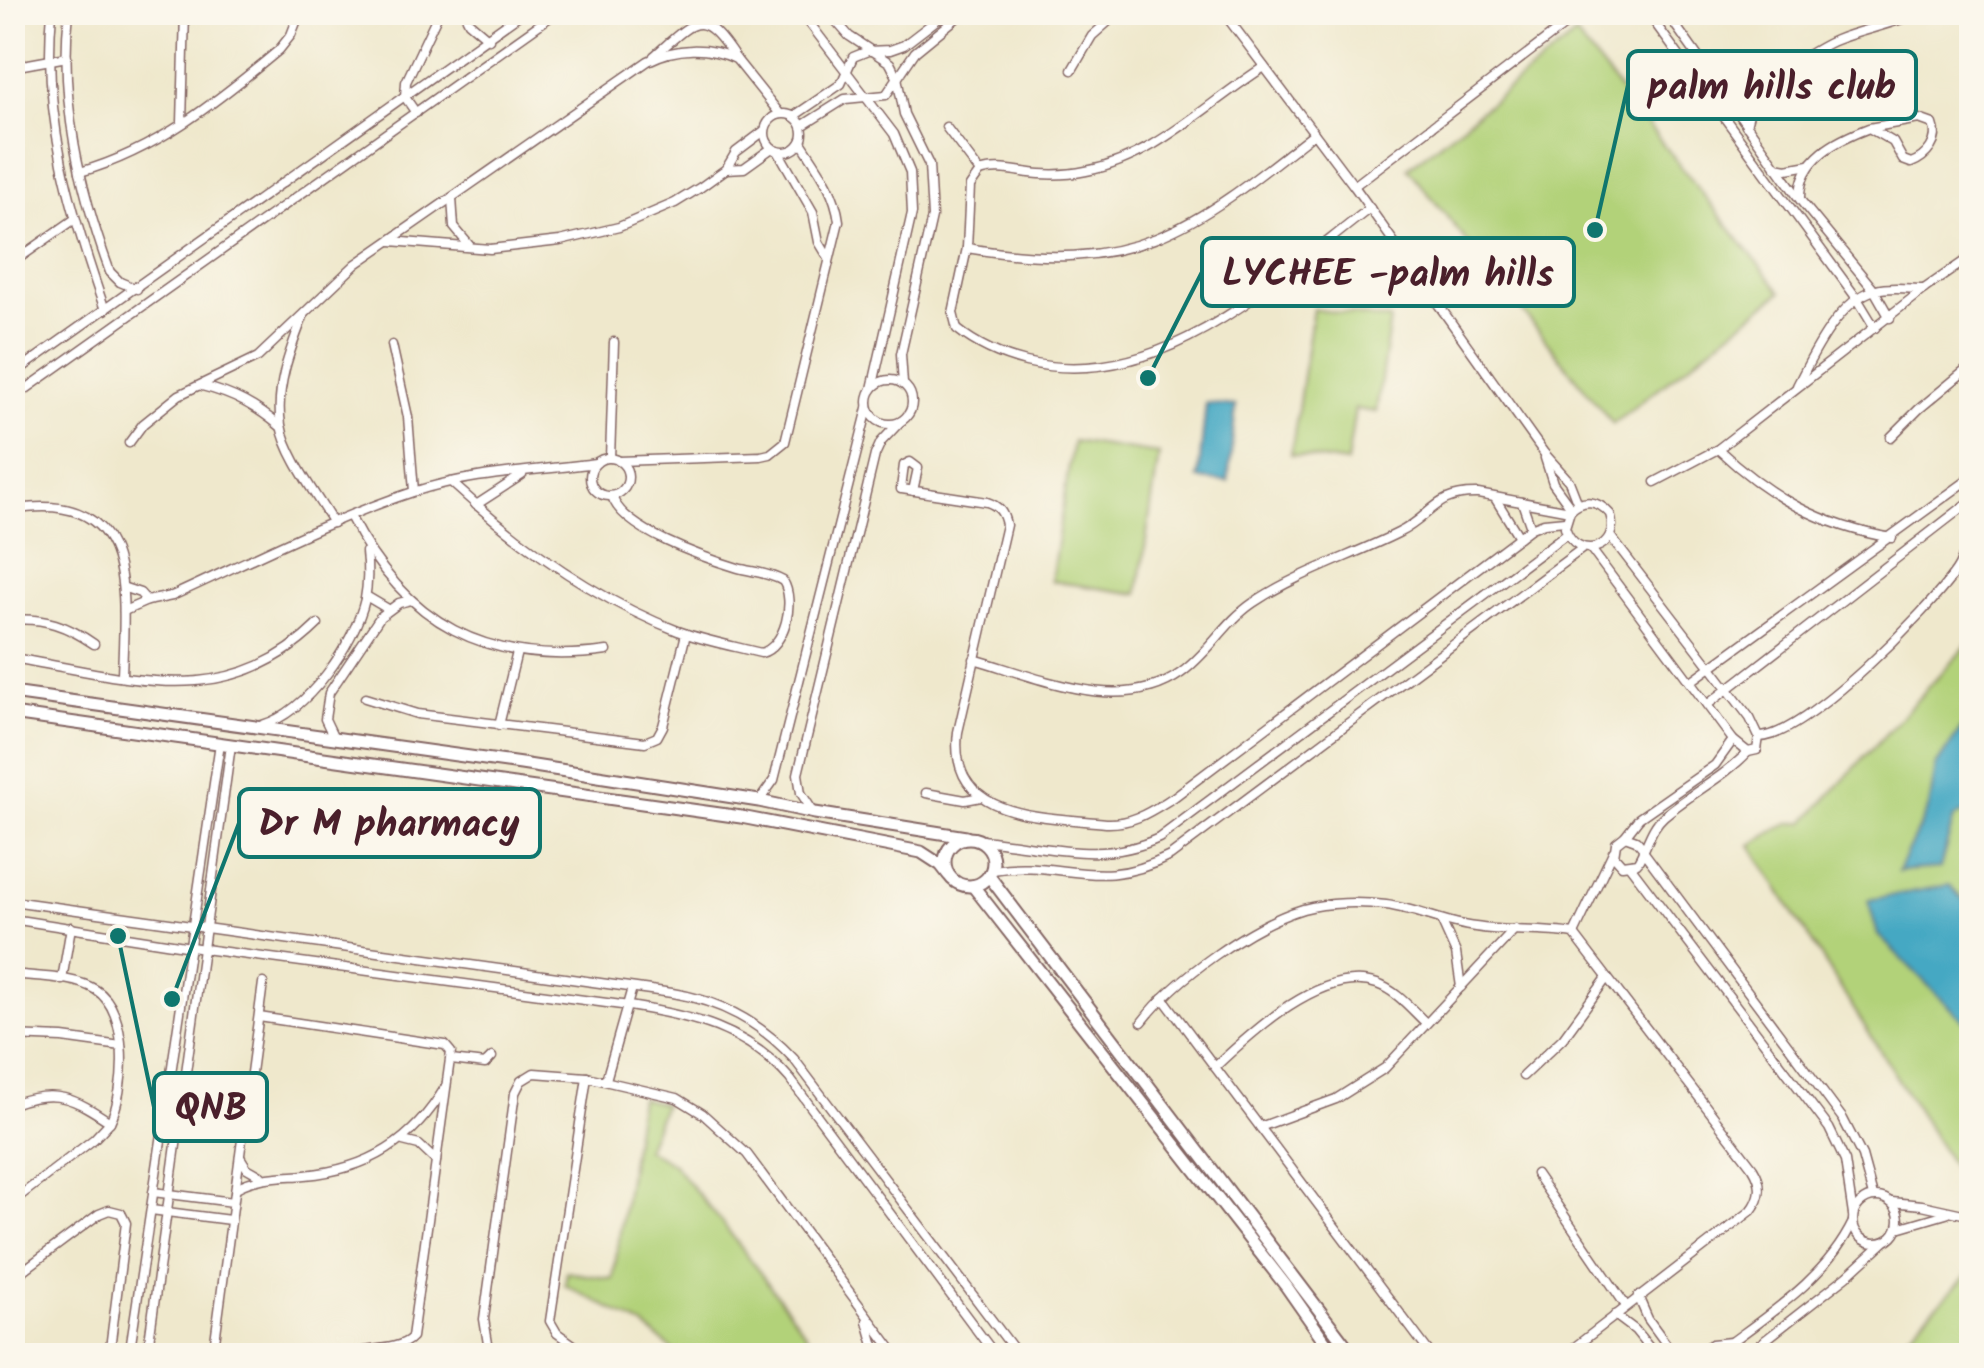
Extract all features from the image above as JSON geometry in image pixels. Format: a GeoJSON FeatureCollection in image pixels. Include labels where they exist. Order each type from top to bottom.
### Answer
{"type":"FeatureCollection","features":[{"type":"Feature","properties":{"kind":"street"},"geometry":{"type":"LineString","coordinates":[[52,12],[50,59],[57,144],[75,219],[104,310]]}},
{"type":"Feature","properties":{"kind":"street"},"geometry":{"type":"LineString","coordinates":[[69,12],[68,98],[80,172],[114,278],[137,289]]}},
{"type":"Feature","properties":{"kind":"street"},"geometry":{"type":"LineString","coordinates":[[182,123],[184,12]]}},
{"type":"Feature","properties":{"kind":"street"},"geometry":{"type":"LineString","coordinates":[[80,172],[134,154],[182,123],[279,50],[291,35],[300,12]]}},
{"type":"Feature","properties":{"kind":"street"},"geometry":{"type":"LineString","coordinates":[[416,113],[405,97],[409,75],[440,12]]}},
{"type":"Feature","properties":{"kind":"street"},"geometry":{"type":"LineString","coordinates":[[464,12],[469,22],[488,38]]}},
{"type":"Feature","properties":{"kind":"street"},"geometry":{"type":"LineString","coordinates":[[12,375],[523,12]]}},
{"type":"Feature","properties":{"kind":"street"},"geometry":{"type":"LineString","coordinates":[[12,400],[557,12]]}},
{"type":"Feature","properties":{"kind":"street"},"geometry":{"type":"LineString","coordinates":[[759,800],[769,791],[778,769],[868,408],[908,233],[912,192],[903,152],[802,12]]}},
{"type":"Feature","properties":{"kind":"street"},"geometry":{"type":"LineString","coordinates":[[814,813],[801,794],[798,774],[875,454],[880,442],[909,414],[912,401],[903,384],[900,354],[929,234],[933,201],[928,165],[900,104],[897,77],[890,62],[849,36],[828,12]]}},
{"type":"Feature","properties":{"kind":"street"},"geometry":{"type":"LineString","coordinates":[[726,170],[736,152],[764,131],[771,118],[780,114],[794,116],[841,84],[854,58],[868,51],[904,45],[948,12]]}},
{"type":"Feature","properties":{"kind":"street"},"geometry":{"type":"LineString","coordinates":[[802,126],[845,99],[886,95],[925,42],[964,12]]}},
{"type":"Feature","properties":{"kind":"street"},"geometry":{"type":"LineString","coordinates":[[1072,70],[1092,36],[1119,12]]}},
{"type":"Feature","properties":{"kind":"street"},"geometry":{"type":"LineString","coordinates":[[1224,12],[1370,208],[1544,453],[1569,481],[1573,508],[1566,521],[1566,534]]}},
{"type":"Feature","properties":{"kind":"street"},"geometry":{"type":"LineString","coordinates":[[1354,186],[1582,12]]}},
{"type":"Feature","properties":{"kind":"street"},"geometry":{"type":"LineString","coordinates":[[1647,12],[1875,328]]}},
{"type":"Feature","properties":{"kind":"street"},"geometry":{"type":"LineString","coordinates":[[1666,12],[1801,201],[1874,290],[1890,318]]}},
{"type":"Feature","properties":{"kind":"street"},"geometry":{"type":"LineString","coordinates":[[1723,92],[1756,88],[1790,64],[1834,41],[1919,12]]}},
{"type":"Feature","properties":{"kind":"street"},"geometry":{"type":"LineString","coordinates":[[129,442],[160,409],[258,357],[356,264],[648,61],[686,28],[702,24],[718,31],[780,114]]}},
{"type":"Feature","properties":{"kind":"street"},"geometry":{"type":"LineString","coordinates":[[648,61],[681,50],[720,52],[736,58]]}},
{"type":"Feature","properties":{"kind":"street"},"geometry":{"type":"LineString","coordinates":[[12,67],[67,57]]}},
{"type":"Feature","properties":{"kind":"street"},"geometry":{"type":"LineString","coordinates":[[447,67],[458,84]]}},
{"type":"Feature","properties":{"kind":"street"},"geometry":{"type":"LineString","coordinates":[[1264,67],[1163,138],[1117,163],[1076,173],[1044,175],[996,169],[980,172],[970,186],[967,248],[954,324],[961,333],[1010,358],[1046,366],[1079,369],[1146,357],[1210,326],[1370,208]]}},
{"type":"Feature","properties":{"kind":"street"},"geometry":{"type":"LineString","coordinates":[[1746,125],[1756,88]]}},
{"type":"Feature","properties":{"kind":"street"},"geometry":{"type":"LineString","coordinates":[[815,102],[823,113]]}},
{"type":"Feature","properties":{"kind":"street"},"geometry":{"type":"LineString","coordinates":[[124,611],[172,596],[414,491],[451,482],[615,459],[761,456],[778,449],[789,434],[839,221],[830,185],[801,142],[802,126],[794,116]]}},
{"type":"Feature","properties":{"kind":"street"},"geometry":{"type":"LineString","coordinates":[[1893,142],[1899,121]]}},
{"type":"Feature","properties":{"kind":"street"},"geometry":{"type":"LineString","coordinates":[[1801,201],[1801,182],[1808,165],[1847,136],[1869,128],[1899,121],[1930,121],[1936,129],[1934,141],[1921,158],[1911,163],[1903,160],[1893,142],[1869,128]]}},
{"type":"Feature","properties":{"kind":"street"},"geometry":{"type":"LineString","coordinates":[[946,127],[980,172]]}},
{"type":"Feature","properties":{"kind":"street"},"geometry":{"type":"LineString","coordinates":[[764,131],[813,212],[819,242],[828,257]]}},
{"type":"Feature","properties":{"kind":"street"},"geometry":{"type":"LineString","coordinates":[[967,248],[1006,255],[1085,256],[1146,244],[1202,218],[1314,133]]}},
{"type":"Feature","properties":{"kind":"street"},"geometry":{"type":"LineString","coordinates":[[391,241],[473,247],[560,242],[619,227],[675,203],[726,170],[744,168],[775,150],[791,150],[801,142]]}},
{"type":"Feature","properties":{"kind":"street"},"geometry":{"type":"LineString","coordinates":[[1776,167],[1808,165]]}},
{"type":"Feature","properties":{"kind":"street"},"geometry":{"type":"LineString","coordinates":[[452,198],[454,227],[473,247]]}},
{"type":"Feature","properties":{"kind":"street"},"geometry":{"type":"LineString","coordinates":[[12,264],[75,219]]}},
{"type":"Feature","properties":{"kind":"street"},"geometry":{"type":"LineString","coordinates":[[84,250],[100,244]]}},
{"type":"Feature","properties":{"kind":"street"},"geometry":{"type":"LineString","coordinates":[[1654,482],[1718,450],[1972,256]]}},
{"type":"Feature","properties":{"kind":"street"},"geometry":{"type":"LineString","coordinates":[[1795,388],[1835,320],[1858,300],[1874,290],[1924,289]]}},
{"type":"Feature","properties":{"kind":"street"},"geometry":{"type":"LineString","coordinates":[[281,427],[283,380],[304,312]]}},
{"type":"Feature","properties":{"kind":"street"},"geometry":{"type":"LineString","coordinates":[[596,463],[590,478],[594,488],[612,496],[622,491],[628,473],[615,459],[614,342]]}},
{"type":"Feature","properties":{"kind":"street"},"geometry":{"type":"LineString","coordinates":[[392,345],[408,418],[414,491]]}},
{"type":"Feature","properties":{"kind":"street"},"geometry":{"type":"LineString","coordinates":[[1892,438],[1919,409],[1972,365]]}},
{"type":"Feature","properties":{"kind":"street"},"geometry":{"type":"LineString","coordinates":[[872,389],[883,381],[903,384]]}},
{"type":"Feature","properties":{"kind":"street"},"geometry":{"type":"LineString","coordinates":[[200,385],[230,393],[257,407],[281,427],[333,523]]}},
{"type":"Feature","properties":{"kind":"street"},"geometry":{"type":"LineString","coordinates":[[868,408],[882,423],[900,422]]}},
{"type":"Feature","properties":{"kind":"street"},"geometry":{"type":"LineString","coordinates":[[1718,450],[1748,478],[1817,519],[1855,532],[1892,538]]}},
{"type":"Feature","properties":{"kind":"street"},"geometry":{"type":"LineString","coordinates":[[1544,453],[1554,483],[1573,508]]}},
{"type":"Feature","properties":{"kind":"street"},"geometry":{"type":"LineString","coordinates":[[476,505],[526,472]]}},
{"type":"Feature","properties":{"kind":"street"},"geometry":{"type":"LineString","coordinates":[[1690,682],[1972,478]]}},
{"type":"Feature","properties":{"kind":"street"},"geometry":{"type":"LineString","coordinates":[[451,482],[476,505],[578,579],[686,634],[761,652],[780,642],[788,587],[776,577],[709,558],[635,523],[620,512],[612,496]]}},
{"type":"Feature","properties":{"kind":"street"},"geometry":{"type":"LineString","coordinates":[[913,491],[987,502],[1005,517],[956,745],[961,770],[981,797],[1014,812],[1123,824],[1140,818],[1228,757],[1531,528],[1566,521]]}},
{"type":"Feature","properties":{"kind":"street"},"geometry":{"type":"LineString","coordinates":[[974,659],[1090,691],[1110,693],[1150,687],[1180,674],[1254,602],[1402,531],[1439,501],[1464,494],[1573,508],[1590,502],[1604,506],[1612,520],[1611,537],[1754,723],[1759,737],[1757,750],[1748,752],[1728,772],[1664,816],[1639,860],[1630,866]]}},
{"type":"Feature","properties":{"kind":"street"},"geometry":{"type":"LineString","coordinates":[[1494,497],[1519,537]]}},
{"type":"Feature","properties":{"kind":"street"},"geometry":{"type":"LineString","coordinates":[[1707,705],[1972,500]]}},
{"type":"Feature","properties":{"kind":"street"},"geometry":{"type":"LineString","coordinates":[[1522,502],[1531,528]]}},
{"type":"Feature","properties":{"kind":"street"},"geometry":{"type":"LineString","coordinates":[[12,510],[58,508],[81,514],[96,524],[114,551],[125,588],[122,675]]}},
{"type":"Feature","properties":{"kind":"street"},"geometry":{"type":"LineString","coordinates":[[350,516],[366,547],[394,584],[439,623],[471,640],[518,652],[562,655],[607,651]]}},
{"type":"Feature","properties":{"kind":"street"},"geometry":{"type":"LineString","coordinates":[[1759,737],[1780,734],[1861,675],[1956,570],[1972,528]]}},
{"type":"Feature","properties":{"kind":"street"},"geometry":{"type":"LineString","coordinates":[[1566,534],[1587,549],[1733,740],[1748,752]]}},
{"type":"Feature","properties":{"kind":"street"},"geometry":{"type":"LineString","coordinates":[[12,693],[759,800],[814,813],[981,840],[1110,854],[1135,849],[1182,823],[1566,534]]}},
{"type":"Feature","properties":{"kind":"street"},"geometry":{"type":"LineString","coordinates":[[973,886],[991,873],[1023,867],[1084,876],[1120,874],[1154,864],[1194,840],[1386,692],[1587,549],[1603,545],[1611,537]]}},
{"type":"Feature","properties":{"kind":"street"},"geometry":{"type":"LineString","coordinates":[[253,727],[283,716],[307,697],[330,666],[354,626],[366,596],[366,547]]}},
{"type":"Feature","properties":{"kind":"street"},"geometry":{"type":"LineString","coordinates":[[125,588],[140,592],[147,601]]}},
{"type":"Feature","properties":{"kind":"street"},"geometry":{"type":"LineString","coordinates":[[366,596],[388,609]]}},
{"type":"Feature","properties":{"kind":"street"},"geometry":{"type":"LineString","coordinates":[[334,738],[326,709],[334,686],[388,609],[410,600]]}},
{"type":"Feature","properties":{"kind":"street"},"geometry":{"type":"LineString","coordinates":[[818,606],[837,611]]}},
{"type":"Feature","properties":{"kind":"street"},"geometry":{"type":"LineString","coordinates":[[12,620],[45,620],[94,644]]}},
{"type":"Feature","properties":{"kind":"street"},"geometry":{"type":"LineString","coordinates":[[1656,636],[1676,623]]}},
{"type":"Feature","properties":{"kind":"street"},"geometry":{"type":"LineString","coordinates":[[12,658],[173,683],[233,676],[288,650],[318,624]]}},
{"type":"Feature","properties":{"kind":"street"},"geometry":{"type":"LineString","coordinates":[[365,698],[417,714],[651,741],[663,726],[686,634]]}},
{"type":"Feature","properties":{"kind":"street"},"geometry":{"type":"LineString","coordinates":[[1674,660],[1677,652],[1693,647]]}},
{"type":"Feature","properties":{"kind":"street"},"geometry":{"type":"LineString","coordinates":[[500,726],[518,652]]}},
{"type":"Feature","properties":{"kind":"street"},"geometry":{"type":"LineString","coordinates":[[330,666],[342,674]]}},
{"type":"Feature","properties":{"kind":"street"},"geometry":{"type":"LineString","coordinates":[[322,678],[334,686]]}},
{"type":"Feature","properties":{"kind":"street"},"geometry":{"type":"LineString","coordinates":[[307,697],[326,709]]}},
{"type":"Feature","properties":{"kind":"street"},"geometry":{"type":"LineString","coordinates":[[12,714],[741,817],[932,857],[959,884],[973,886],[1354,1356]]}},
{"type":"Feature","properties":{"kind":"street"},"geometry":{"type":"LineString","coordinates":[[1574,934],[1616,843],[1640,818],[1715,765],[1733,740]]}},
{"type":"Feature","properties":{"kind":"street"},"geometry":{"type":"LineString","coordinates":[[128,1356],[193,926],[226,744]]}},
{"type":"Feature","properties":{"kind":"street"},"geometry":{"type":"LineString","coordinates":[[148,1356],[204,948],[226,744]]}},
{"type":"Feature","properties":{"kind":"street"},"geometry":{"type":"LineString","coordinates":[[380,766],[383,745]]}},
{"type":"Feature","properties":{"kind":"street"},"geometry":{"type":"LineString","coordinates":[[778,769],[798,774]]}},
{"type":"Feature","properties":{"kind":"street"},"geometry":{"type":"LineString","coordinates":[[926,793],[964,800],[981,797]]}},
{"type":"Feature","properties":{"kind":"street"},"geometry":{"type":"LineString","coordinates":[[1182,823],[1194,840]]}},
{"type":"Feature","properties":{"kind":"street"},"geometry":{"type":"LineString","coordinates":[[1626,836],[1643,849],[1843,1119],[1862,1156],[1873,1196]]}},
{"type":"Feature","properties":{"kind":"street"},"geometry":{"type":"LineString","coordinates":[[948,874],[944,861],[949,848],[966,837]]}},
{"type":"Feature","properties":{"kind":"street"},"geometry":{"type":"LineString","coordinates":[[981,840],[993,856],[991,873],[1291,1282],[1335,1356]]}},
{"type":"Feature","properties":{"kind":"street"},"geometry":{"type":"LineString","coordinates":[[1613,852],[1618,862],[1630,866],[1829,1128],[1845,1161],[1853,1218],[1863,1239],[1884,1242]]}},
{"type":"Feature","properties":{"kind":"street"},"geometry":{"type":"LineString","coordinates":[[12,900],[690,996],[724,1006],[755,1023],[782,1046],[1020,1356]]}},
{"type":"Feature","properties":{"kind":"street"},"geometry":{"type":"LineString","coordinates":[[1142,1022],[1163,998],[1208,960],[1303,910],[1362,903],[1403,908],[1442,922],[1479,928],[1574,934]]}},
{"type":"Feature","properties":{"kind":"street"},"geometry":{"type":"LineString","coordinates":[[12,918],[629,1006],[717,1025],[770,1058],[790,1078],[996,1356]]}},
{"type":"Feature","properties":{"kind":"street"},"geometry":{"type":"LineString","coordinates":[[1442,922],[1456,953],[1461,987]]}},
{"type":"Feature","properties":{"kind":"street"},"geometry":{"type":"LineString","coordinates":[[62,980],[72,927]]}},
{"type":"Feature","properties":{"kind":"street"},"geometry":{"type":"LineString","coordinates":[[1260,1128],[1362,1085],[1407,1048],[1426,1022],[1515,930]]}},
{"type":"Feature","properties":{"kind":"street"},"geometry":{"type":"LineString","coordinates":[[1563,1356],[1751,1211],[1760,1195],[1753,1168],[1574,934]]}},
{"type":"Feature","properties":{"kind":"street"},"geometry":{"type":"LineString","coordinates":[[12,974],[82,984],[103,996],[118,1026],[121,1046],[119,1102],[110,1122],[94,1140],[12,1202]]}},
{"type":"Feature","properties":{"kind":"street"},"geometry":{"type":"LineString","coordinates":[[1523,1076],[1563,1038],[1606,979]]}},
{"type":"Feature","properties":{"kind":"street"},"geometry":{"type":"LineString","coordinates":[[1215,1068],[1264,1024],[1339,981],[1375,983],[1392,991],[1426,1022]]}},
{"type":"Feature","properties":{"kind":"street"},"geometry":{"type":"LineString","coordinates":[[213,1356],[263,983]]}},
{"type":"Feature","properties":{"kind":"street"},"geometry":{"type":"LineString","coordinates":[[606,1080],[632,988]]}},
{"type":"Feature","properties":{"kind":"street"},"geometry":{"type":"LineString","coordinates":[[1163,998],[1432,1356]]}},
{"type":"Feature","properties":{"kind":"street"},"geometry":{"type":"LineString","coordinates":[[259,1016],[446,1045],[451,1052],[412,1337],[398,1347],[361,1349],[340,1356]]}},
{"type":"Feature","properties":{"kind":"street"},"geometry":{"type":"LineString","coordinates":[[12,1036],[121,1046]]}},
{"type":"Feature","properties":{"kind":"street"},"geometry":{"type":"LineString","coordinates":[[451,1060],[485,1064],[492,1056]]}},
{"type":"Feature","properties":{"kind":"street"},"geometry":{"type":"LineString","coordinates":[[490,1356],[484,1319],[514,1093],[521,1081],[534,1073],[606,1080],[677,1098],[726,1132],[778,1194],[897,1356]]}},
{"type":"Feature","properties":{"kind":"street"},"geometry":{"type":"LineString","coordinates":[[586,1077],[550,1321],[558,1334],[589,1356]]}},
{"type":"Feature","properties":{"kind":"street"},"geometry":{"type":"LineString","coordinates":[[236,1188],[265,1177],[339,1169],[376,1156],[403,1140],[428,1114],[448,1082]]}},
{"type":"Feature","properties":{"kind":"street"},"geometry":{"type":"LineString","coordinates":[[12,1104],[46,1095],[62,1096],[76,1100],[110,1122]]}},
{"type":"Feature","properties":{"kind":"street"},"geometry":{"type":"LineString","coordinates":[[403,1140],[426,1149],[437,1162]]}},
{"type":"Feature","properties":{"kind":"street"},"geometry":{"type":"LineString","coordinates":[[240,1157],[247,1168],[265,1177]]}},
{"type":"Feature","properties":{"kind":"street"},"geometry":{"type":"LineString","coordinates":[[1536,1174],[1626,1306]]}},
{"type":"Feature","properties":{"kind":"street"},"geometry":{"type":"LineString","coordinates":[[153,1192],[233,1202]]}},
{"type":"Feature","properties":{"kind":"street"},"geometry":{"type":"LineString","coordinates":[[1713,1356],[1816,1277],[1831,1261],[1860,1202],[1873,1196],[1972,1216]]}},
{"type":"Feature","properties":{"kind":"street"},"geometry":{"type":"LineString","coordinates":[[1892,1202],[1898,1210],[1898,1228]]}},
{"type":"Feature","properties":{"kind":"street"},"geometry":{"type":"LineString","coordinates":[[13,1278],[99,1214],[109,1210],[121,1213],[126,1223],[109,1356]]}},
{"type":"Feature","properties":{"kind":"street"},"geometry":{"type":"LineString","coordinates":[[150,1210],[230,1220]]}},
{"type":"Feature","properties":{"kind":"street"},"geometry":{"type":"LineString","coordinates":[[1745,1356],[1846,1276],[1898,1228],[1951,1213]]}},
{"type":"Feature","properties":{"kind":"street"},"geometry":{"type":"LineString","coordinates":[[1638,1296],[1648,1319],[1674,1356]]}},
{"type":"Feature","properties":{"kind":"street"},"geometry":{"type":"LineString","coordinates":[[864,1312],[877,1356]]}},
{"type":"Feature","properties":{"kind":"street"},"geometry":{"type":"LineString","coordinates":[[1615,1315],[1635,1330],[1655,1355],[1658,1348],[1666,1345]]}},
{"type":"Feature","properties":{"kind":"street"},"geometry":{"type":"LineString","coordinates":[[1635,1330],[1644,1328],[1648,1319]]}},
{"type":"Feature","properties":{"kind":"street"},"geometry":{"type":"LineString","coordinates":[[1694,1356],[1712,1344],[1731,1342]]}},
{"type":"Feature","properties":{"kind":"green space"},"geometry":{"type":"Polygon","coordinates":[[[1576,35],[1781,292],[1613,424],[1408,168],[1576,35]]]}},
{"type":"Feature","properties":{"kind":"green space"},"geometry":{"type":"Polygon","coordinates":[[[1313,309],[1390,320],[1376,412],[1355,409],[1347,463],[1291,455],[1313,309]]]}},
{"type":"Feature","properties":{"kind":"green space"},"geometry":{"type":"Polygon","coordinates":[[[1073,441],[1159,454],[1138,594],[1051,581],[1073,441]]]}},
{"type":"Feature","properties":{"kind":"green space"},"geometry":{"type":"Polygon","coordinates":[[[1971,641],[1971,1196],[1751,845],[1788,823],[1804,823],[1971,641]]]}},
{"type":"Feature","properties":{"kind":"green space"},"geometry":{"type":"Polygon","coordinates":[[[640,1098],[664,1104],[646,1149],[673,1164],[724,1225],[806,1334],[813,1355],[680,1355],[642,1325],[565,1285],[567,1272],[613,1279],[640,1098]]]}},
{"type":"Feature","properties":{"kind":"green space"},"geometry":{"type":"Polygon","coordinates":[[[1971,1271],[1971,1355],[1888,1355],[1971,1271]]]}},
{"type":"Feature","properties":{"kind":"water"},"geometry":{"type":"Polygon","coordinates":[[[1206,403],[1236,406],[1228,482],[1198,479],[1206,403]]]}},
{"type":"Feature","properties":{"kind":"water"},"geometry":{"type":"Polygon","coordinates":[[[1971,721],[1971,808],[1954,818],[1940,868],[1898,871],[1929,807],[1936,766],[1963,726],[1971,721]]]}},
{"type":"Feature","properties":{"kind":"water"},"geometry":{"type":"Polygon","coordinates":[[[1949,885],[1971,907],[1971,1028],[1878,935],[1868,900],[1949,885]]]}},
{"type":"Feature","properties":{"kind":"place","name":"palm hills club"},"geometry":{"type":"Point","coordinates":[1595,230]}},
{"type":"Feature","properties":{"kind":"place","name":"LYCHEE -palm hills"},"geometry":{"type":"Point","coordinates":[1148,378]}},
{"type":"Feature","properties":{"kind":"place","name":"QNB"},"geometry":{"type":"Point","coordinates":[118,936]}},
{"type":"Feature","properties":{"kind":"place","name":"Dr M pharmacy"},"geometry":{"type":"Point","coordinates":[172,999]}}]}
